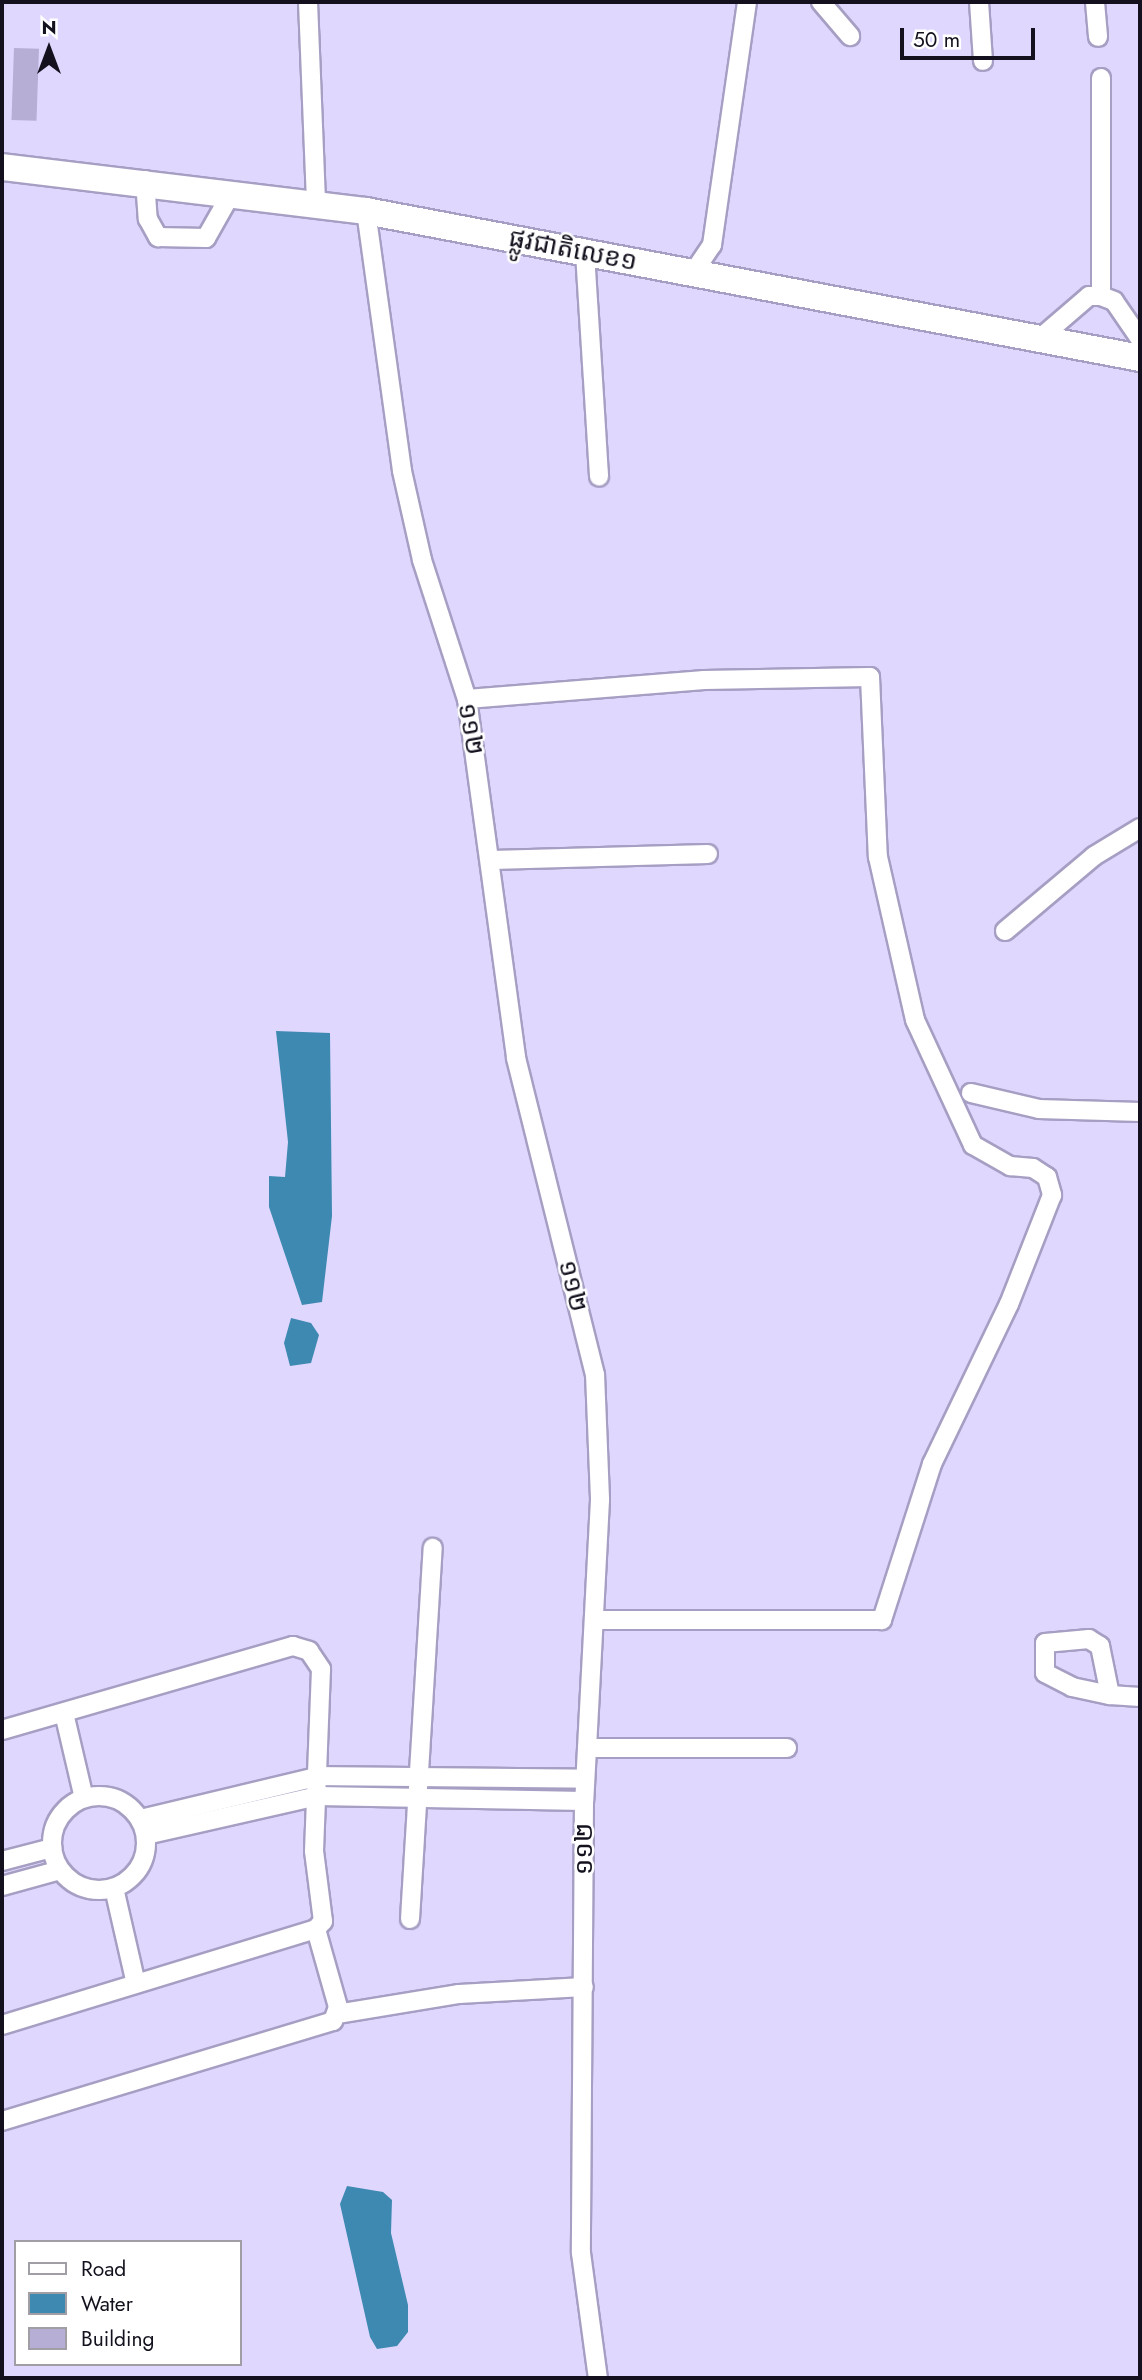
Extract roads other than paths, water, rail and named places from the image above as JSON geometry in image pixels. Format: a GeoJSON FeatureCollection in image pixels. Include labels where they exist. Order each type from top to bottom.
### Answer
{"type":"FeatureCollection","features":[{"type":"Feature","properties":{"kind":"highway","name":"ផ្លូវជាតិលេខ១"},"geometry":{"type":"LineString","coordinates":[[2,167],[145,180],[366,211],[1140,358]]}},
{"type":"Feature","properties":{"kind":"street"},"geometry":{"type":"LineString","coordinates":[[308,2],[316,203]]}},
{"type":"Feature","properties":{"kind":"street"},"geometry":{"type":"LineString","coordinates":[[693,273],[712,245],[747,2]]}},
{"type":"Feature","properties":{"kind":"street"},"geometry":{"type":"LineString","coordinates":[[821,2],[850,36]]}},
{"type":"Feature","properties":{"kind":"street"},"geometry":{"type":"LineString","coordinates":[[979,2],[983,61]]}},
{"type":"Feature","properties":{"kind":"street"},"geometry":{"type":"LineString","coordinates":[[1095,2],[1098,37]]}},
{"type":"Feature","properties":{"kind":"street"},"geometry":{"type":"LineString","coordinates":[[1101,78],[1101,296]]}},
{"type":"Feature","properties":{"kind":"street"},"geometry":{"type":"LineString","coordinates":[[145,180],[148,219],[158,237],[206,238],[232,192]]}},
{"type":"Feature","properties":{"kind":"street","name":"១១២"},"geometry":{"type":"LineString","coordinates":[[366,211],[402,471],[422,560],[467,699],[492,860],[516,1058],[595,1374],[600,1500],[584,1801],[581,2253],[598,2378]]}},
{"type":"Feature","properties":{"kind":"street"},"geometry":{"type":"LineString","coordinates":[[585,253],[599,477]]}},
{"type":"Feature","properties":{"kind":"street"},"geometry":{"type":"LineString","coordinates":[[1039,339],[1080,303],[1101,296],[1114,300],[1140,340]]}},
{"type":"Feature","properties":{"kind":"street"},"geometry":{"type":"LineString","coordinates":[[467,699],[704,680],[870,677],[878,858],[915,1020],[973,1145],[1010,1166],[1033,1168],[1046,1177],[1052,1195],[1009,1304],[932,1464],[882,1620],[594,1620]]}},
{"type":"Feature","properties":{"kind":"street"},"geometry":{"type":"LineString","coordinates":[[1005,931],[1094,856],[1140,828]]}},
{"type":"Feature","properties":{"kind":"street"},"geometry":{"type":"LineString","coordinates":[[492,860],[708,854]]}},
{"type":"Feature","properties":{"kind":"street"},"geometry":{"type":"LineString","coordinates":[[971,1093],[1039,1109],[1140,1112]]}},
{"type":"Feature","properties":{"kind":"street"},"geometry":{"type":"LineString","coordinates":[[410,1919],[433,1548]]}},
{"type":"Feature","properties":{"kind":"street"},"geometry":{"type":"LineString","coordinates":[[2,1730],[292,1646],[309,1651],[321,1668],[320,1776],[314,1851],[324,1912],[316,1929],[337,2014],[333,2021],[2,2121]]}},
{"type":"Feature","properties":{"kind":"street"},"geometry":{"type":"LineString","coordinates":[[1110,1695],[1140,1697]]}},
{"type":"Feature","properties":{"kind":"street"},"geometry":{"type":"LineString","coordinates":[[64,1713],[85,1798]]}},
{"type":"Feature","properties":{"kind":"street"},"geometry":{"type":"LineString","coordinates":[[587,1748],[787,1748]]}},
{"type":"Feature","properties":{"kind":"street"},"geometry":{"type":"LineString","coordinates":[[144,1827],[320,1776],[585,1779]]}},
{"type":"Feature","properties":{"kind":"street"},"geometry":{"type":"LineString","coordinates":[[144,1827],[318,1796],[584,1801]]}},
{"type":"Feature","properties":{"kind":"street"},"geometry":{"type":"LineString","coordinates":[[85,1798],[117,1798],[144,1827],[136,1873],[114,1888],[87,1889],[60,1870],[52,1848],[59,1817],[85,1798]]}},
{"type":"Feature","properties":{"kind":"street"},"geometry":{"type":"LineString","coordinates":[[2,1861],[52,1848]]}},
{"type":"Feature","properties":{"kind":"street"},"geometry":{"type":"LineString","coordinates":[[2,1886],[60,1870]]}},
{"type":"Feature","properties":{"kind":"street"},"geometry":{"type":"LineString","coordinates":[[114,1888],[136,1984]]}},
{"type":"Feature","properties":{"kind":"street"},"geometry":{"type":"LineString","coordinates":[[2,2025],[316,1929]]}},
{"type":"Feature","properties":{"kind":"street"},"geometry":{"type":"LineString","coordinates":[[337,2014],[458,1994],[584,1987]]}},
{"type":"Feature","properties":{"kind":"water"},"geometry":{"type":"Polygon","coordinates":[[[276,1031],[330,1033],[332,1216],[322,1302],[302,1305],[269,1207],[269,1176],[285,1177],[288,1142],[276,1031]]]}},
{"type":"Feature","properties":{"kind":"water"},"geometry":{"type":"Polygon","coordinates":[[[291,1318],[311,1323],[319,1335],[311,1363],[290,1366],[284,1343],[291,1318]]]}},
{"type":"Feature","properties":{"kind":"water"},"geometry":{"type":"Polygon","coordinates":[[[347,2186],[383,2192],[392,2200],[391,2233],[408,2305],[408,2332],[397,2346],[377,2349],[370,2337],[340,2204],[347,2186]]]}}]}
